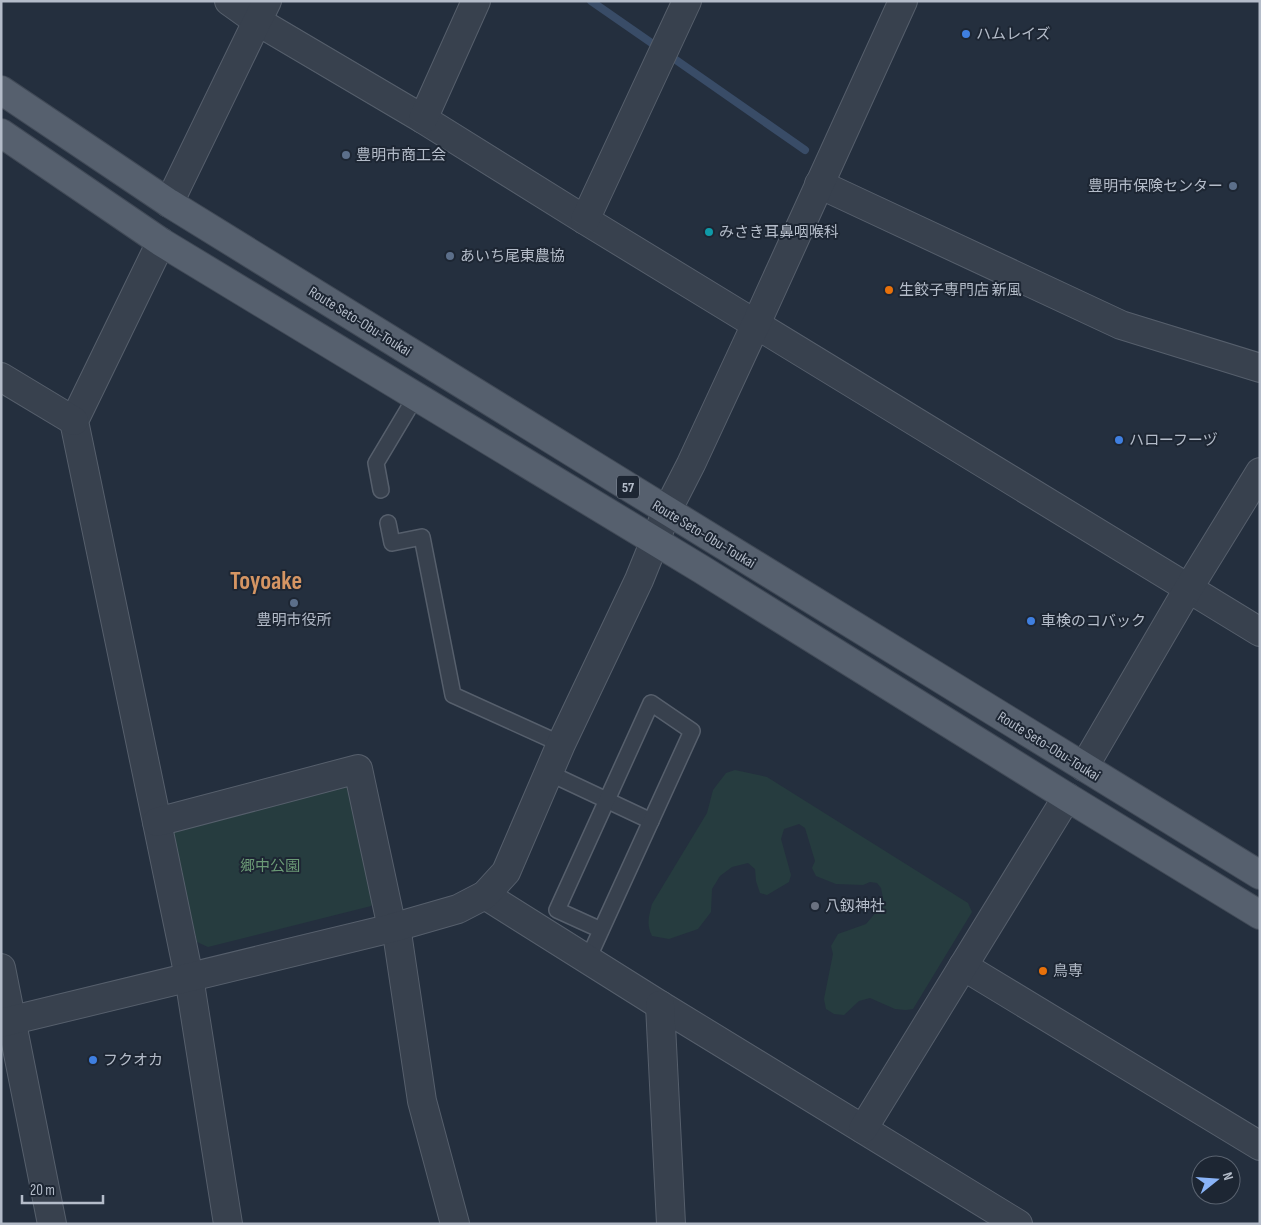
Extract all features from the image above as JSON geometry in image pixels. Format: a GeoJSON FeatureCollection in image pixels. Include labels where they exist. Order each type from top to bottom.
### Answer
{"type":"FeatureCollection","features":[{"type":"Feature","properties":{"kind":"main road","name":"Route Seto-Obu-Toukai"},"geometry":{"type":"LineString","coordinates":[[1,90],[169,204],[666,511],[1260,874]]}},
{"type":"Feature","properties":{"kind":"main road","name":"57"},"geometry":{"type":"LineString","coordinates":[[1,133],[161,242],[654,541],[1260,915]]}},
{"type":"Feature","properties":{"kind":"street"},"geometry":{"type":"LineString","coordinates":[[229,1],[262,11],[423,119],[585,220],[1260,632]]}},
{"type":"Feature","properties":{"kind":"street"},"geometry":{"type":"LineString","coordinates":[[423,119],[476,1]]}},
{"type":"Feature","properties":{"kind":"street"},"geometry":{"type":"LineString","coordinates":[[585,220],[687,1]]}},
{"type":"Feature","properties":{"kind":"street"},"geometry":{"type":"LineString","coordinates":[[6,1022],[394,927],[458,909],[485,895],[506,872],[561,744],[639,580],[666,511],[756,324],[903,1]]}},
{"type":"Feature","properties":{"kind":"street"},"geometry":{"type":"LineString","coordinates":[[169,204],[262,11]]}},
{"type":"Feature","properties":{"kind":"street"},"geometry":{"type":"LineString","coordinates":[[819,184],[1121,325],[1260,368]]}},
{"type":"Feature","properties":{"kind":"street"},"geometry":{"type":"LineString","coordinates":[[161,242],[74,421],[190,977],[228,1224]]}},
{"type":"Feature","properties":{"kind":"street"},"geometry":{"type":"LineString","coordinates":[[1,377],[74,421]]}},
{"type":"Feature","properties":{"kind":"street"},"geometry":{"type":"LineString","coordinates":[[1084,767],[1188,589],[1260,472]]}},
{"type":"Feature","properties":{"kind":"street"},"geometry":{"type":"LineString","coordinates":[[157,822],[358,769],[394,927],[422,1101],[455,1224]]}},
{"type":"Feature","properties":{"kind":"street"},"geometry":{"type":"LineString","coordinates":[[863,1129],[1067,797]]}},
{"type":"Feature","properties":{"kind":"street"},"geometry":{"type":"LineString","coordinates":[[485,895],[1018,1224]]}},
{"type":"Feature","properties":{"kind":"street"},"geometry":{"type":"LineString","coordinates":[[963,966],[1260,1146]]}},
{"type":"Feature","properties":{"kind":"street"},"geometry":{"type":"LineString","coordinates":[[1,968],[6,1022],[52,1224]]}},
{"type":"Feature","properties":{"kind":"street"},"geometry":{"type":"LineString","coordinates":[[660,1004],[672,1224]]}},
{"type":"Feature","properties":{"kind":"lane"},"geometry":{"type":"LineString","coordinates":[[381,490],[376,463],[416,396]]}},
{"type":"Feature","properties":{"kind":"lane"},"geometry":{"type":"LineString","coordinates":[[388,523],[392,542],[422,537],[453,694],[561,744]]}},
{"type":"Feature","properties":{"kind":"lane"},"geometry":{"type":"LineString","coordinates":[[588,960],[692,731],[651,703],[557,910],[601,930]]}},
{"type":"Feature","properties":{"kind":"lane"},"geometry":{"type":"LineString","coordinates":[[549,773],[651,821]]}},
{"type":"Feature","properties":{"kind":"green space"},"geometry":{"type":"Polygon","coordinates":[[[735,770],[767,777],[968,903],[972,912],[913,1009],[895,1009],[870,998],[859,1001],[844,1015],[834,1014],[826,1009],[824,999],[833,954],[831,946],[838,934],[866,924],[884,903],[881,888],[877,883],[870,882],[863,885],[836,884],[816,876],[812,868],[815,861],[805,828],[799,824],[784,829],[781,839],[791,875],[789,882],[767,895],[760,893],[755,869],[748,863],[732,867],[720,876],[712,889],[711,912],[698,929],[669,939],[652,936],[649,916],[652,904],[707,813],[713,790],[726,773],[735,770]]]}},
{"type":"Feature","properties":{"kind":"green space","name":"郷中公園"},"geometry":{"type":"Polygon","coordinates":[[[345,781],[354,792],[378,896],[371,906],[208,947],[197,942],[172,833],[183,823],[345,781]]]}},
{"type":"Feature","properties":{"kind":"waterway"},"geometry":{"type":"LineString","coordinates":[[591,1],[653,44]]}},
{"type":"Feature","properties":{"kind":"waterway"},"geometry":{"type":"LineString","coordinates":[[676,60],[805,150]]}},
{"type":"Feature","properties":{"kind":"place","name":"ハムレイズ"},"geometry":{"type":"Point","coordinates":[966,34]}},
{"type":"Feature","properties":{"kind":"place","name":"豊明市商工会"},"geometry":{"type":"Point","coordinates":[346,155]}},
{"type":"Feature","properties":{"kind":"place","name":"豊明市保険センター"},"geometry":{"type":"Point","coordinates":[1233,186]}},
{"type":"Feature","properties":{"kind":"place","name":"みさき耳鼻咽喉科"},"geometry":{"type":"Point","coordinates":[709,232]}},
{"type":"Feature","properties":{"kind":"place","name":"あいち尾東農協"},"geometry":{"type":"Point","coordinates":[450,256]}},
{"type":"Feature","properties":{"kind":"place","name":"生餃子専門店 新風"},"geometry":{"type":"Point","coordinates":[889,290]}},
{"type":"Feature","properties":{"kind":"place","name":"ハローフーヅ"},"geometry":{"type":"Point","coordinates":[1119,440]}},
{"type":"Feature","properties":{"kind":"place","name":"豊明市役所"},"geometry":{"type":"Point","coordinates":[294,603]}},
{"type":"Feature","properties":{"kind":"place","name":"車検のコバック"},"geometry":{"type":"Point","coordinates":[1031,621]}},
{"type":"Feature","properties":{"kind":"place","name":"八釼神社"},"geometry":{"type":"Point","coordinates":[815,906]}},
{"type":"Feature","properties":{"kind":"place","name":"鳥専"},"geometry":{"type":"Point","coordinates":[1043,971]}},
{"type":"Feature","properties":{"kind":"place","name":"フクオカ"},"geometry":{"type":"Point","coordinates":[93,1060]}},
{"type":"Feature","properties":{"kind":"district","name":"Toyoake"},"geometry":{"type":"Point","coordinates":[266,580]}}]}
